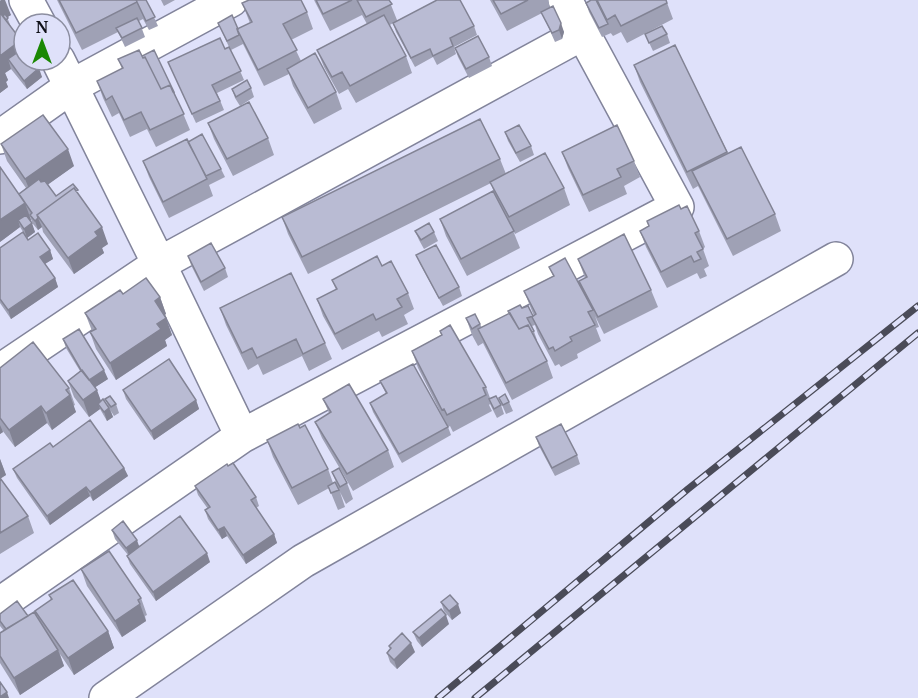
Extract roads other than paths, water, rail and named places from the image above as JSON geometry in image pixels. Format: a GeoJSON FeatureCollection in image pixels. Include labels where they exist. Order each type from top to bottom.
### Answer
{"type":"FeatureCollection","features":[{"type":"Feature","properties":{"kind":"street"},"geometry":{"type":"LineString","coordinates":[[0,137],[65,73],[231,0]]}},
{"type":"Feature","properties":{"kind":"street"},"geometry":{"type":"LineString","coordinates":[[0,604],[242,436],[677,207],[565,0]]}},
{"type":"Feature","properties":{"kind":"street"},"geometry":{"type":"LineString","coordinates":[[0,371],[159,264],[583,33]]}},
{"type":"Feature","properties":{"kind":"street"},"geometry":{"type":"LineString","coordinates":[[65,73],[242,436]]}},
{"type":"Feature","properties":{"kind":"street"},"geometry":{"type":"LineString","coordinates":[[106,698],[303,561],[836,259]]}},
{"type":"Feature","properties":{"kind":"railway"},"geometry":{"type":"LineString","coordinates":[[438,698],[688,489],[918,306]]}},
{"type":"Feature","properties":{"kind":"railway"},"geometry":{"type":"LineString","coordinates":[[475,698],[918,333]]}}]}
